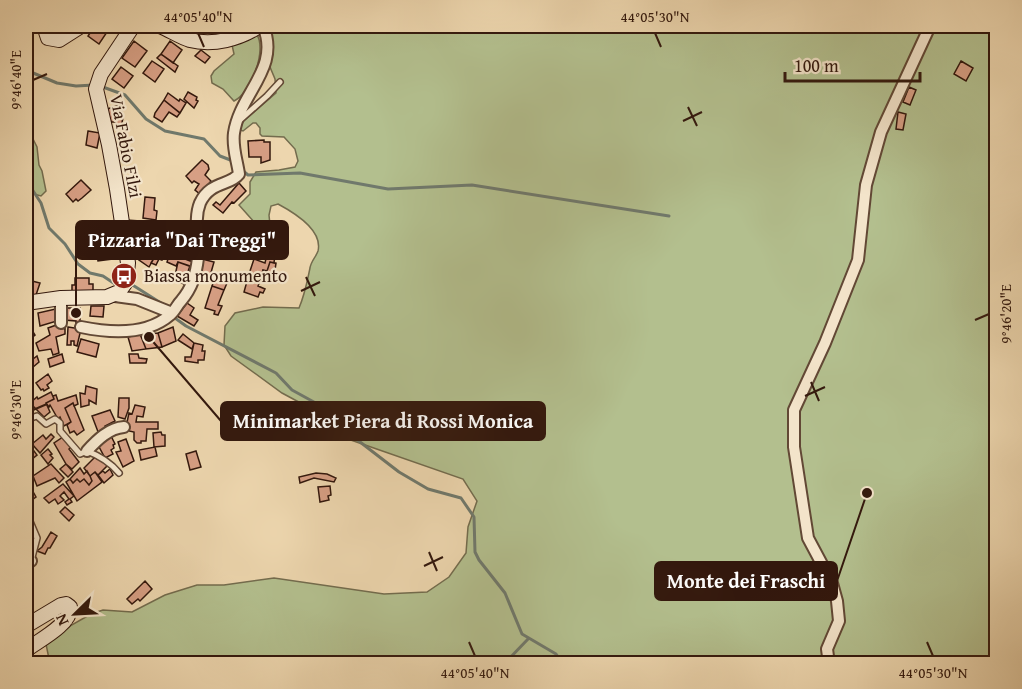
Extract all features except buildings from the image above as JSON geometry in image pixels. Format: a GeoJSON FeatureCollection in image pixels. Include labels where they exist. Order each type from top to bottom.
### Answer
{"type":"FeatureCollection","features":[{"type":"Feature","properties":{"kind":"street"},"geometry":{"type":"LineString","coordinates":[[44,26],[48,38],[59,40],[81,26]]}},
{"type":"Feature","properties":{"kind":"street","name":"Via Fabio Filzi"},"geometry":{"type":"LineString","coordinates":[[115,296],[126,282],[128,263],[109,145],[96,89],[101,74],[133,26]]}},
{"type":"Feature","properties":{"kind":"street"},"geometry":{"type":"LineString","coordinates":[[81,327],[103,331],[132,330],[150,326],[172,313],[192,284],[198,258],[197,223],[200,203],[204,195],[216,185],[237,177],[239,174],[233,143],[236,123],[240,109],[266,64],[267,43],[261,26],[238,36],[206,43],[188,40],[160,26]]}},
{"type":"Feature","properties":{"kind":"street"},"geometry":{"type":"LineString","coordinates":[[829,663],[827,649],[839,621],[837,601],[832,583],[808,538],[794,447],[794,411],[825,343],[858,260],[866,185],[881,132],[930,26]]}},
{"type":"Feature","properties":{"kind":"street"},"geometry":{"type":"LineString","coordinates":[[26,303],[61,298],[115,296],[137,299],[172,313]]}},
{"type":"Feature","properties":{"kind":"street"},"geometry":{"type":"LineString","coordinates":[[61,298],[61,323]]}},
{"type":"Feature","properties":{"kind":"street"},"geometry":{"type":"LineString","coordinates":[[87,451],[107,433],[124,427]]}},
{"type":"Feature","properties":{"kind":"street"},"geometry":{"type":"LineString","coordinates":[[26,626],[61,605],[66,604],[70,607],[71,613],[66,620],[26,650]]}},
{"type":"Feature","properties":{"kind":"lane"},"geometry":{"type":"LineString","coordinates":[[236,123],[280,82]]}},
{"type":"Feature","properties":{"kind":"lane"},"geometry":{"type":"LineString","coordinates":[[26,417],[28,419],[37,416],[46,424],[55,419],[60,423],[60,432],[74,448],[80,453],[87,451],[100,456],[119,473]]}},
{"type":"Feature","properties":{"kind":"lane"},"geometry":{"type":"LineString","coordinates":[[26,512],[36,538],[28,560]]}},
{"type":"Feature","properties":{"kind":"green space"},"geometry":{"type":"Polygon","coordinates":[[[272,26],[996,26],[996,663],[50,664],[46,644],[61,631],[103,610],[132,612],[165,595],[197,585],[224,585],[274,578],[384,594],[427,592],[449,577],[466,553],[468,527],[477,501],[463,479],[348,439],[308,407],[282,393],[231,356],[224,345],[225,326],[235,313],[263,307],[299,308],[311,266],[318,251],[316,236],[311,229],[284,207],[278,204],[271,206],[270,225],[262,231],[239,205],[250,194],[250,182],[256,172],[295,167],[298,161],[295,149],[284,137],[262,136],[256,123],[243,131],[240,130],[240,124],[276,93],[275,79],[270,67],[272,26]]]}},
{"type":"Feature","properties":{"kind":"green space"},"geometry":{"type":"Polygon","coordinates":[[[256,33],[260,49],[256,70],[246,89],[234,101],[223,89],[212,83],[211,76],[234,54],[232,45],[256,33]]]}},
{"type":"Feature","properties":{"kind":"green space"},"geometry":{"type":"Polygon","coordinates":[[[26,134],[32,137],[37,147],[46,191],[41,196],[26,192],[26,134]]]}},
{"type":"Feature","properties":{"kind":"waterway"},"geometry":{"type":"LineString","coordinates":[[26,70],[57,83],[76,86],[94,85]]}},
{"type":"Feature","properties":{"kind":"waterway"},"geometry":{"type":"LineString","coordinates":[[100,86],[125,95],[146,119],[165,131],[204,139],[220,156],[233,161]]}},
{"type":"Feature","properties":{"kind":"waterway"},"geometry":{"type":"LineString","coordinates":[[242,170],[248,175],[300,173],[388,189],[472,185],[669,216]]}},
{"type":"Feature","properties":{"kind":"waterway"},"geometry":{"type":"LineString","coordinates":[[26,180],[41,203],[49,228],[65,244],[78,264],[90,273],[103,276],[118,286]]}},
{"type":"Feature","properties":{"kind":"waterway"},"geometry":{"type":"LineString","coordinates":[[131,284],[164,305]]}},
{"type":"Feature","properties":{"kind":"waterway"},"geometry":{"type":"LineString","coordinates":[[175,318],[276,373],[292,390],[323,407],[338,425],[399,472],[428,489],[461,498],[474,517],[475,552],[505,593],[522,634],[556,654],[563,664]]}},
{"type":"Feature","properties":{"kind":"waterway"},"geometry":{"type":"LineString","coordinates":[[504,664],[529,638]]}},
{"type":"Feature","properties":{"kind":"place","name":"Biassa monumento"},"geometry":{"type":"Point","coordinates":[124,276]}},
{"type":"Feature","properties":{"kind":"place","name":"Pizzaria \"Dai Treggi\""},"geometry":{"type":"Point","coordinates":[76,313]}},
{"type":"Feature","properties":{"kind":"place","name":"Minimarket Piera di Rossi Monica"},"geometry":{"type":"Point","coordinates":[149,337]}},
{"type":"Feature","properties":{"kind":"place","name":"Monte dei Fraschi"},"geometry":{"type":"Point","coordinates":[867,493]}}]}
